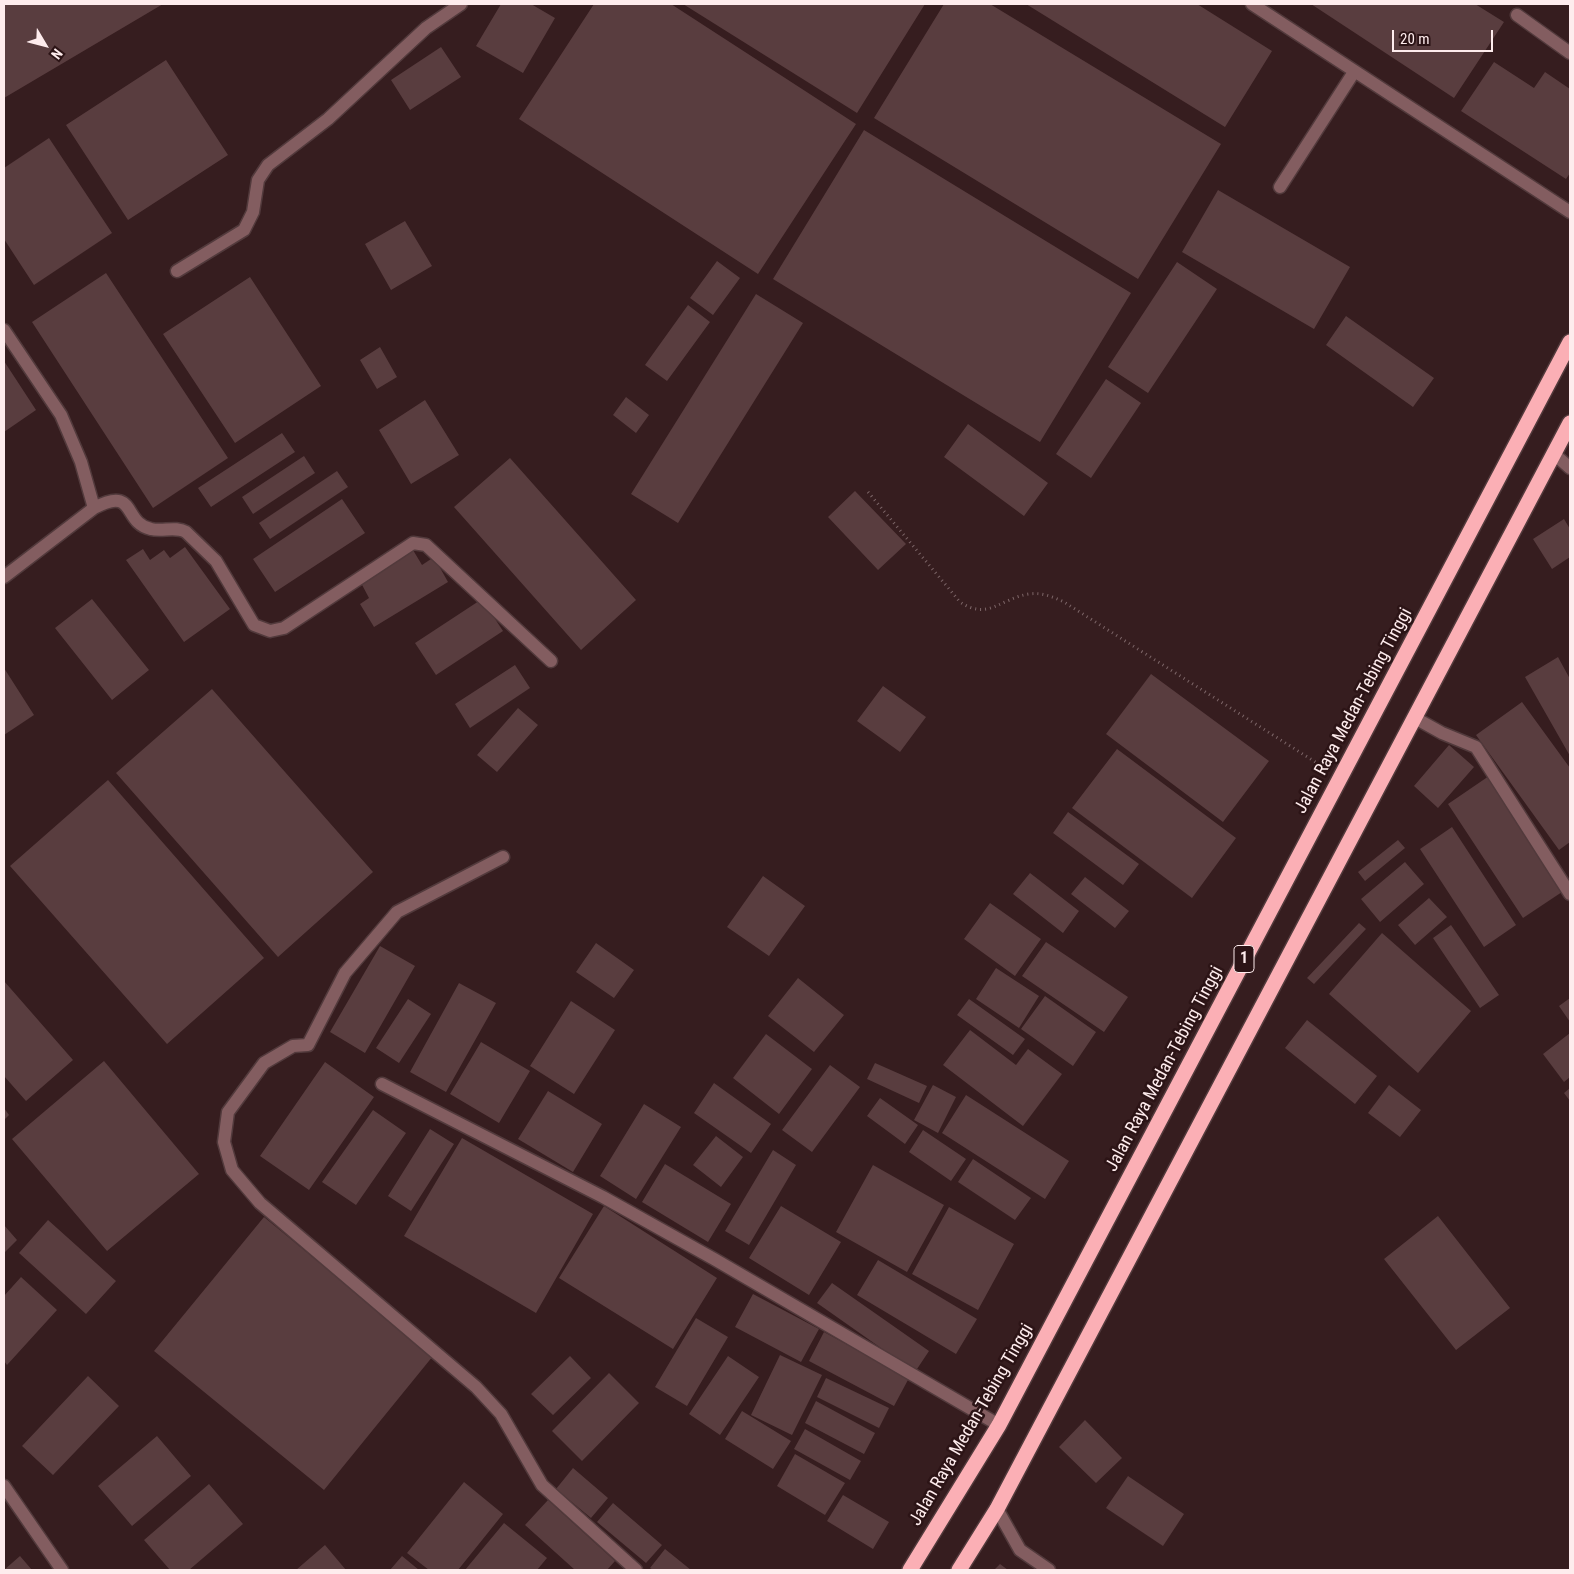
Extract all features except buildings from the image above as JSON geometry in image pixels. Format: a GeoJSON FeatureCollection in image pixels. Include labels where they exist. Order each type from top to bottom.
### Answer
{"type":"FeatureCollection","features":[{"type":"Feature","properties":{"kind":"highway","name":"Jalan Raya Medan-Tebing Tinggi"},"geometry":{"type":"LineString","coordinates":[[910,1570],[998,1425],[1570,342]]}},
{"type":"Feature","properties":{"kind":"highway","name":"1"},"geometry":{"type":"LineString","coordinates":[[960,1570],[997,1509],[1570,423]]}},
{"type":"Feature","properties":{"kind":"street"},"geometry":{"type":"LineString","coordinates":[[177,271],[244,230],[253,212],[258,180],[268,165],[328,119],[419,34],[461,4]]}},
{"type":"Feature","properties":{"kind":"street"},"geometry":{"type":"LineString","coordinates":[[1252,4],[1570,212]]}},
{"type":"Feature","properties":{"kind":"street"},"geometry":{"type":"LineString","coordinates":[[1517,14],[1570,53]]}},
{"type":"Feature","properties":{"kind":"street"},"geometry":{"type":"LineString","coordinates":[[1280,187],[1354,72]]}},
{"type":"Feature","properties":{"kind":"street"},"geometry":{"type":"LineString","coordinates":[[4,330],[61,415],[81,462],[94,508]]}},
{"type":"Feature","properties":{"kind":"street"},"geometry":{"type":"LineString","coordinates":[[1554,453],[1570,468]]}},
{"type":"Feature","properties":{"kind":"street"},"geometry":{"type":"LineString","coordinates":[[4,577],[94,508],[110,499],[119,501],[127,507],[144,527],[152,530],[178,529],[186,532],[216,561],[254,626],[270,631],[284,628],[413,543],[426,545],[551,661]]}},
{"type":"Feature","properties":{"kind":"street"},"geometry":{"type":"LineString","coordinates":[[1415,718],[1442,733],[1476,747],[1570,894]]}},
{"type":"Feature","properties":{"kind":"street"},"geometry":{"type":"LineString","coordinates":[[503,857],[398,912],[345,974],[308,1045],[293,1046],[264,1063],[228,1112],[224,1142],[232,1170],[260,1203],[476,1387],[501,1414],[542,1485],[636,1570]]}},
{"type":"Feature","properties":{"kind":"street"},"geometry":{"type":"LineString","coordinates":[[382,1084],[603,1198],[697,1249],[998,1425]]}},
{"type":"Feature","properties":{"kind":"street"},"geometry":{"type":"LineString","coordinates":[[4,1486],[62,1570]]}},
{"type":"Feature","properties":{"kind":"street"},"geometry":{"type":"LineString","coordinates":[[997,1509],[1020,1550],[1049,1570]]}},
{"type":"Feature","properties":{"kind":"path"},"geometry":{"type":"LineString","coordinates":[[868,492],[960,602],[971,610],[984,611],[1030,594],[1047,594],[1064,602],[1340,777]]}}]}
